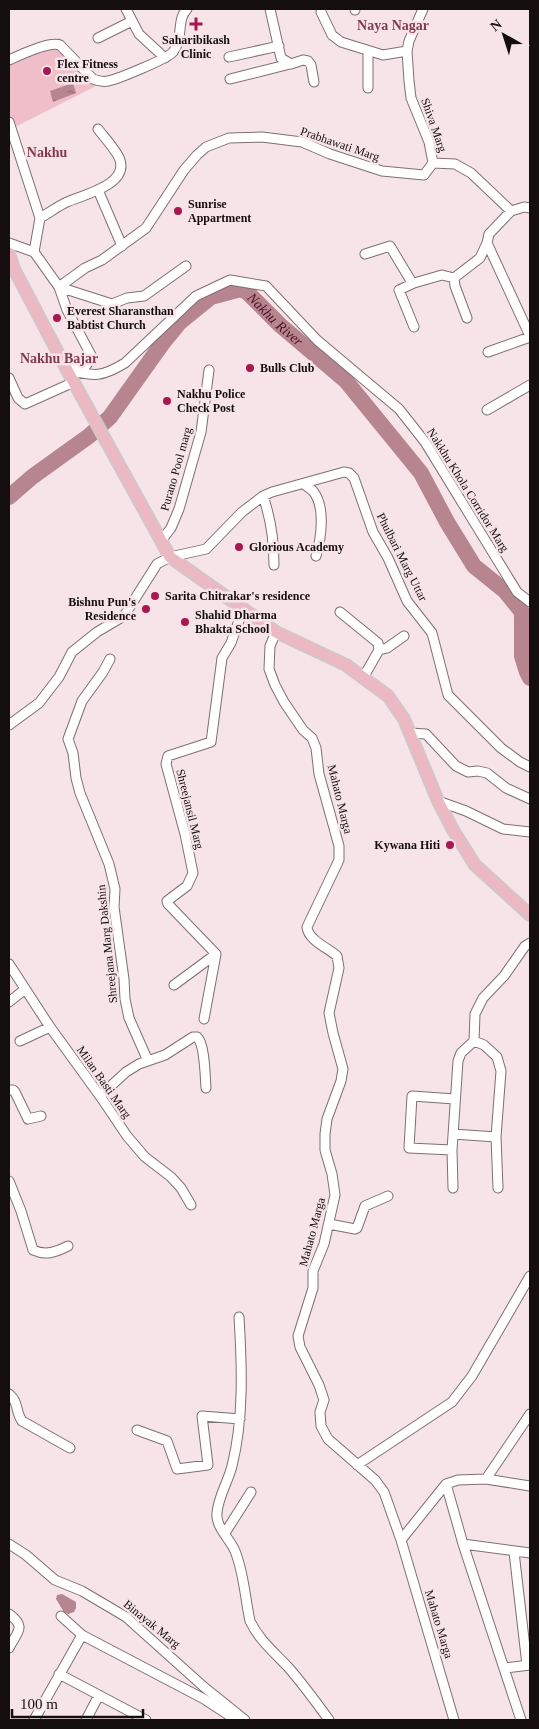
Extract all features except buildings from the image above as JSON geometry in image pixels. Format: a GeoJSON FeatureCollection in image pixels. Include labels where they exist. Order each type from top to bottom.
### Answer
{"type":"FeatureCollection","features":[{"type":"Feature","properties":{"kind":"main road"},"geometry":{"type":"LineString","coordinates":[[9,253],[12,268],[170,557],[276,632],[346,665],[388,696],[404,719],[438,801],[453,830],[475,865],[530,915]]}},
{"type":"Feature","properties":{"kind":"street"},"geometry":{"type":"LineString","coordinates":[[126,9],[139,34],[165,58]]}},
{"type":"Feature","properties":{"kind":"street"},"geometry":{"type":"LineString","coordinates":[[9,60],[49,45],[57,44],[93,79],[107,82],[165,58],[173,52],[181,34],[181,18],[188,9]]}},
{"type":"Feature","properties":{"kind":"street"},"geometry":{"type":"LineString","coordinates":[[270,9],[281,58],[291,64]]}},
{"type":"Feature","properties":{"kind":"street","name":"Shiva Marg"},"geometry":{"type":"LineString","coordinates":[[423,9],[409,41],[407,51],[411,98],[429,142],[433,163]]}},
{"type":"Feature","properties":{"kind":"street"},"geometry":{"type":"LineString","coordinates":[[321,12],[332,36],[341,42],[383,56],[407,51]]}},
{"type":"Feature","properties":{"kind":"street"},"geometry":{"type":"LineString","coordinates":[[98,38],[132,21]]}},
{"type":"Feature","properties":{"kind":"street"},"geometry":{"type":"LineString","coordinates":[[229,57],[279,46]]}},
{"type":"Feature","properties":{"kind":"street"},"geometry":{"type":"LineString","coordinates":[[368,51],[368,88]]}},
{"type":"Feature","properties":{"kind":"street"},"geometry":{"type":"LineString","coordinates":[[230,79],[303,60],[308,61],[311,65],[314,82]]}},
{"type":"Feature","properties":{"kind":"street"},"geometry":{"type":"LineString","coordinates":[[9,122],[40,218],[34,252]]}},
{"type":"Feature","properties":{"kind":"street"},"geometry":{"type":"LineString","coordinates":[[40,218],[66,202],[98,190],[121,172],[121,161],[98,129]]}},
{"type":"Feature","properties":{"kind":"street","name":"Prabhawati Marg"},"geometry":{"type":"LineString","coordinates":[[59,287],[84,268],[102,260],[146,228],[184,170],[197,155],[206,147],[229,138],[245,136],[302,142],[330,154],[382,171],[396,173],[424,175],[433,163]]}},
{"type":"Feature","properties":{"kind":"street"},"geometry":{"type":"LineString","coordinates":[[433,163],[455,164],[471,173],[511,211]]}},
{"type":"Feature","properties":{"kind":"street"},"geometry":{"type":"LineString","coordinates":[[98,190],[122,246]]}},
{"type":"Feature","properties":{"kind":"street"},"geometry":{"type":"LineString","coordinates":[[454,278],[480,258],[489,234],[511,211],[524,207],[530,209]]}},
{"type":"Feature","properties":{"kind":"street"},"geometry":{"type":"LineString","coordinates":[[9,242],[34,252],[59,287],[68,310],[92,357],[85,367],[67,370]]}},
{"type":"Feature","properties":{"kind":"street"},"geometry":{"type":"LineString","coordinates":[[487,243],[530,337],[488,352]]}},
{"type":"Feature","properties":{"kind":"street"},"geometry":{"type":"LineString","coordinates":[[365,254],[390,246],[414,283]]}},
{"type":"Feature","properties":{"kind":"street"},"geometry":{"type":"LineString","coordinates":[[59,287],[112,304],[127,298],[144,296],[186,266]]}},
{"type":"Feature","properties":{"kind":"street"},"geometry":{"type":"LineString","coordinates":[[414,327],[399,290],[442,274],[454,278]]}},
{"type":"Feature","properties":{"kind":"street"},"geometry":{"type":"LineString","coordinates":[[454,278],[455,286],[467,318]]}},
{"type":"Feature","properties":{"kind":"street","name":"Nakkhu Khola Corridor Marg"},"geometry":{"type":"LineString","coordinates":[[67,370],[99,375],[113,370],[125,363],[196,296],[230,280],[266,286],[317,340],[399,408],[425,442],[517,592],[530,602]]}},
{"type":"Feature","properties":{"kind":"street","name":"Purano Pool marg"},"geometry":{"type":"LineString","coordinates":[[161,541],[171,528],[179,509],[201,432],[209,370]]}},
{"type":"Feature","properties":{"kind":"street"},"geometry":{"type":"LineString","coordinates":[[9,378],[18,398],[25,404],[74,382]]}},
{"type":"Feature","properties":{"kind":"street"},"geometry":{"type":"LineString","coordinates":[[487,410],[530,385]]}},
{"type":"Feature","properties":{"kind":"street","name":"Phulbari Marg Uttar"},"geometry":{"type":"LineString","coordinates":[[304,484],[344,472],[354,478],[373,532],[388,558],[407,601],[432,633],[448,695],[501,748],[530,767]]}},
{"type":"Feature","properties":{"kind":"street"},"geometry":{"type":"LineString","coordinates":[[9,725],[39,703],[59,678],[72,652],[97,632],[124,616],[158,564],[170,557],[206,549],[242,512],[263,496],[304,484],[314,492],[319,506],[322,528],[316,556]]}},
{"type":"Feature","properties":{"kind":"street"},"geometry":{"type":"LineString","coordinates":[[263,496],[274,540],[274,565]]}},
{"type":"Feature","properties":{"kind":"street","name":"Shreejansil Marg"},"geometry":{"type":"LineString","coordinates":[[216,954],[167,901],[187,886],[193,874],[166,764],[168,756],[211,742],[222,658],[232,643],[243,609]]}},
{"type":"Feature","properties":{"kind":"street"},"geometry":{"type":"LineString","coordinates":[[340,612],[378,643],[379,650],[363,678]]}},
{"type":"Feature","properties":{"kind":"street","name":"Mahato Marga"},"geometry":{"type":"LineString","coordinates":[[276,632],[270,646],[269,669],[284,702],[303,730],[312,738],[316,748],[319,774],[339,846],[339,860],[307,927],[311,936],[337,956],[340,968],[329,1013],[332,1033],[343,1069],[341,1081],[327,1119],[325,1134],[325,1150],[332,1174],[335,1195],[324,1244],[314,1271],[313,1288],[298,1336],[300,1347],[319,1385],[324,1400],[320,1412],[320,1426],[328,1439],[375,1480],[384,1492],[401,1540],[454,1720]]}},
{"type":"Feature","properties":{"kind":"street"},"geometry":{"type":"LineString","coordinates":[[379,650],[387,648],[404,636]]}},
{"type":"Feature","properties":{"kind":"street","name":"Shreejana Marg Dakshin"},"geometry":{"type":"LineString","coordinates":[[110,659],[82,701],[68,739],[73,752],[80,793],[109,864],[115,889],[114,907],[125,999],[129,1018],[148,1061]]}},
{"type":"Feature","properties":{"kind":"street"},"geometry":{"type":"LineString","coordinates":[[410,732],[426,734],[456,766],[468,772],[478,771],[487,773],[506,788],[530,799]]}},
{"type":"Feature","properties":{"kind":"street"},"geometry":{"type":"LineString","coordinates":[[438,801],[466,811],[503,829],[530,832]]}},
{"type":"Feature","properties":{"kind":"street"},"geometry":{"type":"LineString","coordinates":[[453,1188],[452,1150],[458,1061],[461,1053],[474,1041],[476,1014],[483,998],[504,976],[525,946],[530,943]]}},
{"type":"Feature","properties":{"kind":"street"},"geometry":{"type":"LineString","coordinates":[[174,985],[216,954]]}},
{"type":"Feature","properties":{"kind":"street"},"geometry":{"type":"LineString","coordinates":[[204,1020],[216,954]]}},
{"type":"Feature","properties":{"kind":"street","name":"Milan Basti Marg"},"geometry":{"type":"LineString","coordinates":[[9,964],[24,990],[127,1136],[146,1157],[171,1177],[181,1188],[191,1205]]}},
{"type":"Feature","properties":{"kind":"street"},"geometry":{"type":"LineString","coordinates":[[9,1002],[24,990]]}},
{"type":"Feature","properties":{"kind":"street"},"geometry":{"type":"LineString","coordinates":[[20,1041],[50,1027]]}},
{"type":"Feature","properties":{"kind":"street"},"geometry":{"type":"LineString","coordinates":[[100,1096],[126,1072],[165,1055],[193,1037],[200,1039],[202,1046],[206,1088]]}},
{"type":"Feature","properties":{"kind":"street"},"geometry":{"type":"LineString","coordinates":[[474,1041],[484,1045],[497,1057],[501,1071],[496,1137],[498,1188]]}},
{"type":"Feature","properties":{"kind":"street"},"geometry":{"type":"LineString","coordinates":[[9,1090],[15,1092],[28,1119],[41,1116]]}},
{"type":"Feature","properties":{"kind":"street"},"geometry":{"type":"LineString","coordinates":[[452,1150],[409,1148],[412,1096],[455,1099]]}},
{"type":"Feature","properties":{"kind":"street"},"geometry":{"type":"LineString","coordinates":[[453,1134],[496,1137]]}},
{"type":"Feature","properties":{"kind":"street"},"geometry":{"type":"LineString","coordinates":[[9,1181],[34,1250],[46,1254],[68,1246]]}},
{"type":"Feature","properties":{"kind":"street"},"geometry":{"type":"LineString","coordinates":[[329,1224],[355,1229],[365,1206],[388,1196]]}},
{"type":"Feature","properties":{"kind":"street"},"geometry":{"type":"LineString","coordinates":[[357,1465],[452,1402],[472,1376],[530,1276]]}},
{"type":"Feature","properties":{"kind":"street"},"geometry":{"type":"LineString","coordinates":[[239,1317],[241,1357],[240,1419],[232,1466],[216,1514],[233,1547],[242,1570],[248,1611],[254,1629],[266,1646],[288,1667],[312,1696],[329,1720]]}},
{"type":"Feature","properties":{"kind":"street"},"geometry":{"type":"LineString","coordinates":[[9,1394],[17,1403],[18,1415],[22,1421],[70,1448]]}},
{"type":"Feature","properties":{"kind":"street"},"geometry":{"type":"LineString","coordinates":[[137,1430],[167,1441],[177,1469],[208,1465],[202,1416],[240,1419]]}},
{"type":"Feature","properties":{"kind":"street"},"geometry":{"type":"LineString","coordinates":[[486,1479],[530,1416]]}},
{"type":"Feature","properties":{"kind":"street"},"geometry":{"type":"LineString","coordinates":[[401,1540],[446,1484],[458,1480],[486,1479],[530,1486]]}},
{"type":"Feature","properties":{"kind":"street"},"geometry":{"type":"LineString","coordinates":[[446,1484],[463,1544],[521,1720]]}},
{"type":"Feature","properties":{"kind":"street"},"geometry":{"type":"LineString","coordinates":[[225,1534],[250,1492]]}},
{"type":"Feature","properties":{"kind":"street","name":"Binayak Marg"},"geometry":{"type":"LineString","coordinates":[[9,1544],[26,1555],[55,1580],[82,1591],[126,1617],[245,1720]]}},
{"type":"Feature","properties":{"kind":"street"},"geometry":{"type":"LineString","coordinates":[[463,1544],[530,1554]]}},
{"type":"Feature","properties":{"kind":"street"},"geometry":{"type":"LineString","coordinates":[[505,1668],[529,1665],[514,1552]]}},
{"type":"Feature","properties":{"kind":"street"},"geometry":{"type":"LineString","coordinates":[[9,1614],[20,1624],[9,1648]]}},
{"type":"Feature","properties":{"kind":"street"},"geometry":{"type":"LineString","coordinates":[[61,1616],[82,1635],[204,1699],[236,1720]]}},
{"type":"Feature","properties":{"kind":"street"},"geometry":{"type":"LineString","coordinates":[[34,1720],[82,1635]]}},
{"type":"Feature","properties":{"kind":"street"},"geometry":{"type":"LineString","coordinates":[[59,1674],[141,1719]]}},
{"type":"Feature","properties":{"kind":"street"},"geometry":{"type":"LineString","coordinates":[[86,1720],[99,1695]]}},
{"type":"Feature","properties":{"kind":"shaded area","name":"Flex Fitness centre"},"geometry":{"type":"Polygon","coordinates":[[[60,38],[96,86],[13,128],[9,112],[9,57],[60,38]]]}},
{"type":"Feature","properties":{"kind":"water"},"geometry":{"type":"Polygon","coordinates":[[[73,83],[76,93],[53,102],[50,91],[73,83]]]}},
{"type":"Feature","properties":{"kind":"water"},"geometry":{"type":"Polygon","coordinates":[[[62,1594],[76,1602],[74,1612],[68,1614],[64,1612],[56,1599],[57,1595],[62,1594]]]}},
{"type":"Feature","properties":{"kind":"waterway","name":"Nakhu River"},"geometry":{"type":"LineString","coordinates":[[9,497],[32,477],[89,436],[110,417],[180,322],[211,297],[241,289],[247,292],[280,325],[346,381],[421,473],[447,522],[474,566],[505,591],[522,612],[522,656],[530,678]]}},
{"type":"Feature","properties":{"kind":"place","name":"Saharibikash Clinic"},"geometry":{"type":"Point","coordinates":[196,24]}},
{"type":"Feature","properties":{"kind":"place","name":"Flex Fitness centre"},"geometry":{"type":"Point","coordinates":[47,71]}},
{"type":"Feature","properties":{"kind":"place","name":"Sunrise Appartment"},"geometry":{"type":"Point","coordinates":[178,211]}},
{"type":"Feature","properties":{"kind":"place","name":"Everest Sharansthan Babtist Church"},"geometry":{"type":"Point","coordinates":[57,318]}},
{"type":"Feature","properties":{"kind":"place","name":"Bulls Club"},"geometry":{"type":"Point","coordinates":[250,368]}},
{"type":"Feature","properties":{"kind":"place","name":"Nakhu Police Check Post"},"geometry":{"type":"Point","coordinates":[167,401]}},
{"type":"Feature","properties":{"kind":"place","name":"Glorious Academy"},"geometry":{"type":"Point","coordinates":[239,547]}},
{"type":"Feature","properties":{"kind":"place","name":"Sarita Chitrakar's residence"},"geometry":{"type":"Point","coordinates":[155,596]}},
{"type":"Feature","properties":{"kind":"place","name":"Bishnu Pun's Residence"},"geometry":{"type":"Point","coordinates":[146,609]}},
{"type":"Feature","properties":{"kind":"place","name":"Shahid Dharma Bhakta School"},"geometry":{"type":"Point","coordinates":[185,622]}},
{"type":"Feature","properties":{"kind":"place","name":"Kywana Hiti"},"geometry":{"type":"Point","coordinates":[450,845]}},
{"type":"Feature","properties":{"kind":"district","name":"Naya Nagar"},"geometry":{"type":"Point","coordinates":[393,25]}},
{"type":"Feature","properties":{"kind":"district","name":"Nakhu"},"geometry":{"type":"Point","coordinates":[47,152]}},
{"type":"Feature","properties":{"kind":"district","name":"Nakhu Bajar"},"geometry":{"type":"Point","coordinates":[59,358]}}]}
